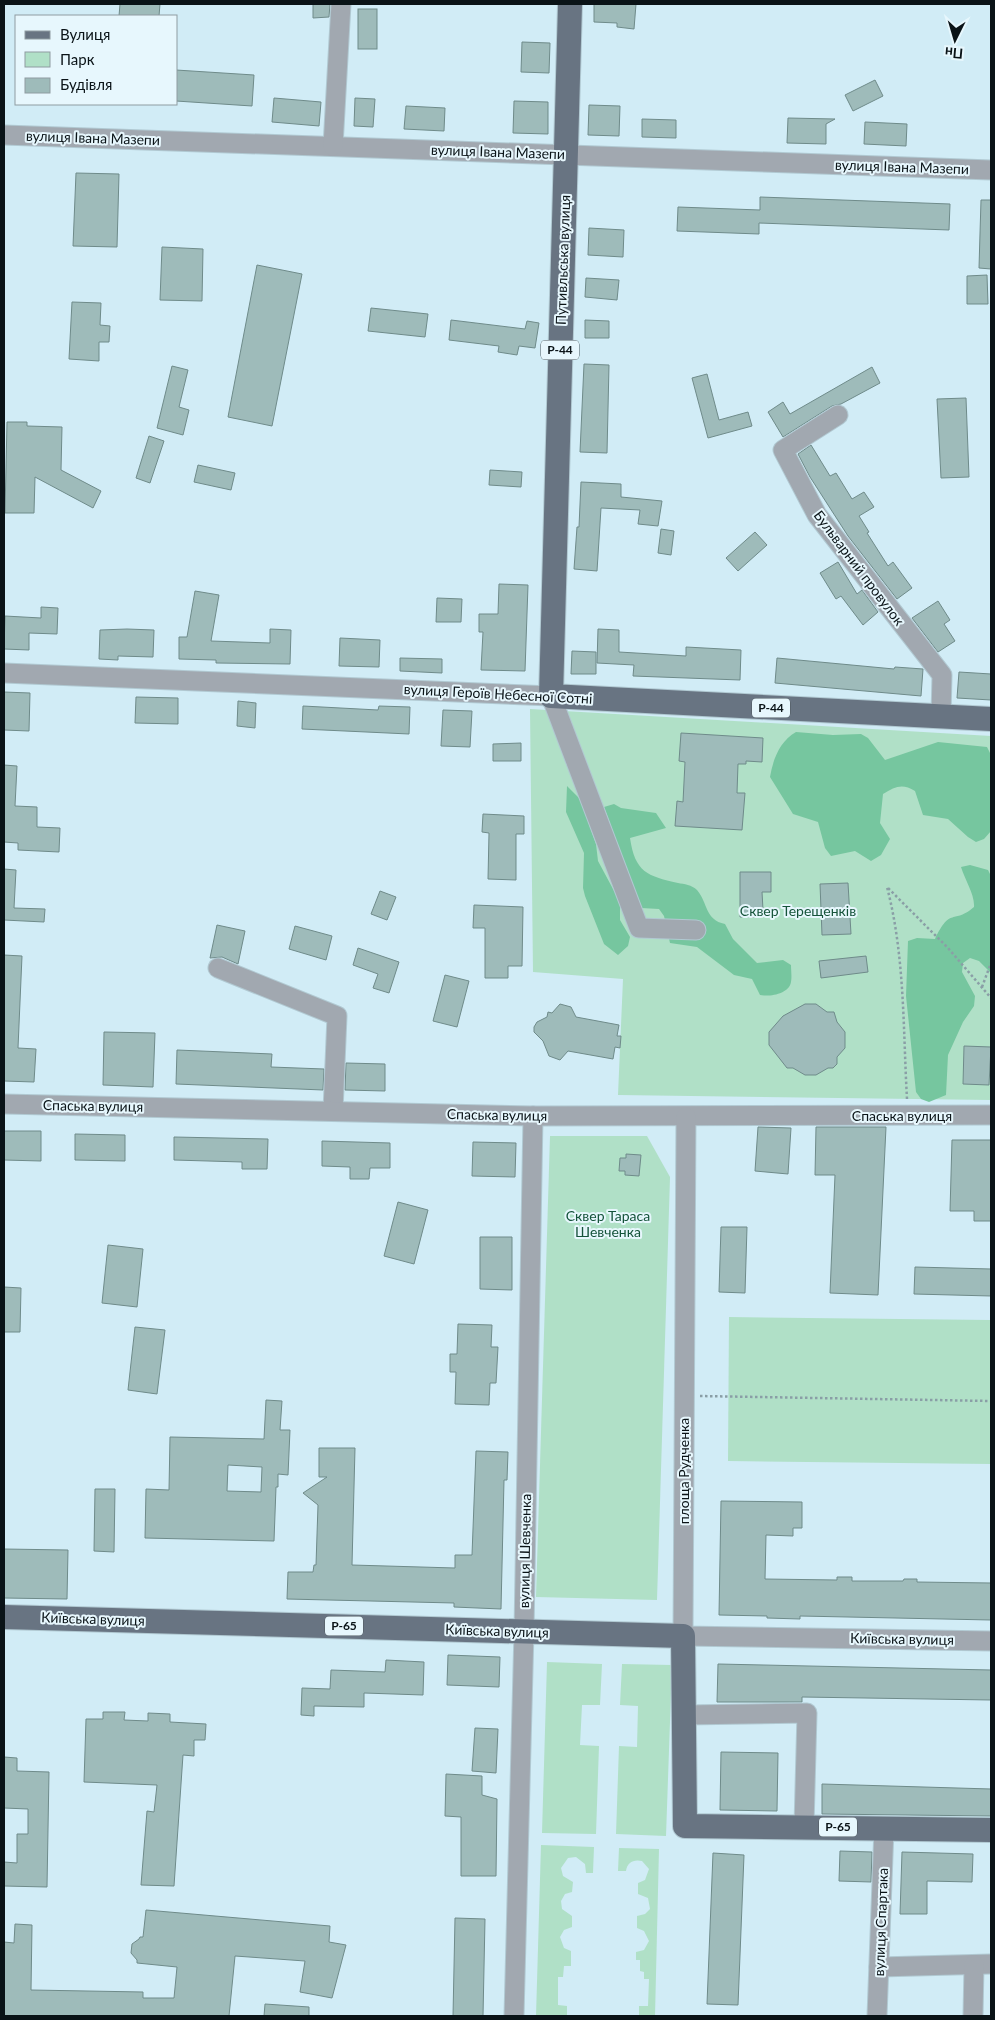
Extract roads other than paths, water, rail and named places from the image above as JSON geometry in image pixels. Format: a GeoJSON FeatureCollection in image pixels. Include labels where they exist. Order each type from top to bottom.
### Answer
{"type":"FeatureCollection","features":[{"type":"Feature","properties":{"kind":"main road","name":"Путивльська вулиця"},"geometry":{"type":"LineString","coordinates":[[551,696],[570,4]]}},
{"type":"Feature","properties":{"kind":"main road","name":"вулиця Героїв Небесної Сотні"},"geometry":{"type":"LineString","coordinates":[[551,696],[991,719]]}},
{"type":"Feature","properties":{"kind":"main road","name":"Київська вулиця"},"geometry":{"type":"LineString","coordinates":[[4,1616],[684,1636]]}},
{"type":"Feature","properties":{"kind":"main road","name":"площа Рудченка"},"geometry":{"type":"LineString","coordinates":[[684,1636],[685,1826],[804,1826]]}},
{"type":"Feature","properties":{"kind":"main road","name":"Р-65"},"geometry":{"type":"LineString","coordinates":[[804,1826],[991,1830]]}},
{"type":"Feature","properties":{"kind":"street"},"geometry":{"type":"LineString","coordinates":[[333,146],[341,4]]}},
{"type":"Feature","properties":{"kind":"street","name":"вулиця Івана Мазепи"},"geometry":{"type":"LineString","coordinates":[[4,135],[991,170]]}},
{"type":"Feature","properties":{"kind":"street","name":"Бульварний провулок"},"geometry":{"type":"LineString","coordinates":[[838,415],[783,450],[817,515],[942,675],[941,716]]}},
{"type":"Feature","properties":{"kind":"street","name":"вулиця Героїв Небесної Сотні"},"geometry":{"type":"LineString","coordinates":[[4,673],[551,696]]}},
{"type":"Feature","properties":{"kind":"street"},"geometry":{"type":"LineString","coordinates":[[551,696],[639,928],[696,930]]}},
{"type":"Feature","properties":{"kind":"street"},"geometry":{"type":"LineString","coordinates":[[218,968],[337,1016],[333,1111]]}},
{"type":"Feature","properties":{"kind":"street","name":"Спаська вулиця"},"geometry":{"type":"LineString","coordinates":[[4,1104],[533,1116],[991,1115]]}},
{"type":"Feature","properties":{"kind":"street","name":"вулиця Шевченка"},"geometry":{"type":"LineString","coordinates":[[514,2016],[524,1632],[533,1116]]}},
{"type":"Feature","properties":{"kind":"street","name":"площа Рудченка"},"geometry":{"type":"LineString","coordinates":[[684,1636],[686,1117]]}},
{"type":"Feature","properties":{"kind":"street","name":"Київська вулиця"},"geometry":{"type":"LineString","coordinates":[[684,1636],[991,1641]]}},
{"type":"Feature","properties":{"kind":"street"},"geometry":{"type":"LineString","coordinates":[[685,1715],[807,1713],[804,1826]]}},
{"type":"Feature","properties":{"kind":"street","name":"вулиця Спартака"},"geometry":{"type":"LineString","coordinates":[[877,2016],[884,1828]]}},
{"type":"Feature","properties":{"kind":"street"},"geometry":{"type":"LineString","coordinates":[[879,1967],[983,1964],[972,2016]]}},
{"type":"Feature","properties":{"kind":"park label","name":"Сквер Терещенків"},"geometry":{"type":"Point","coordinates":[798,911]}},
{"type":"Feature","properties":{"kind":"park label","name":"Сквер Тараса Шевченка"},"geometry":{"type":"Point","coordinates":[608,1224]}}]}
